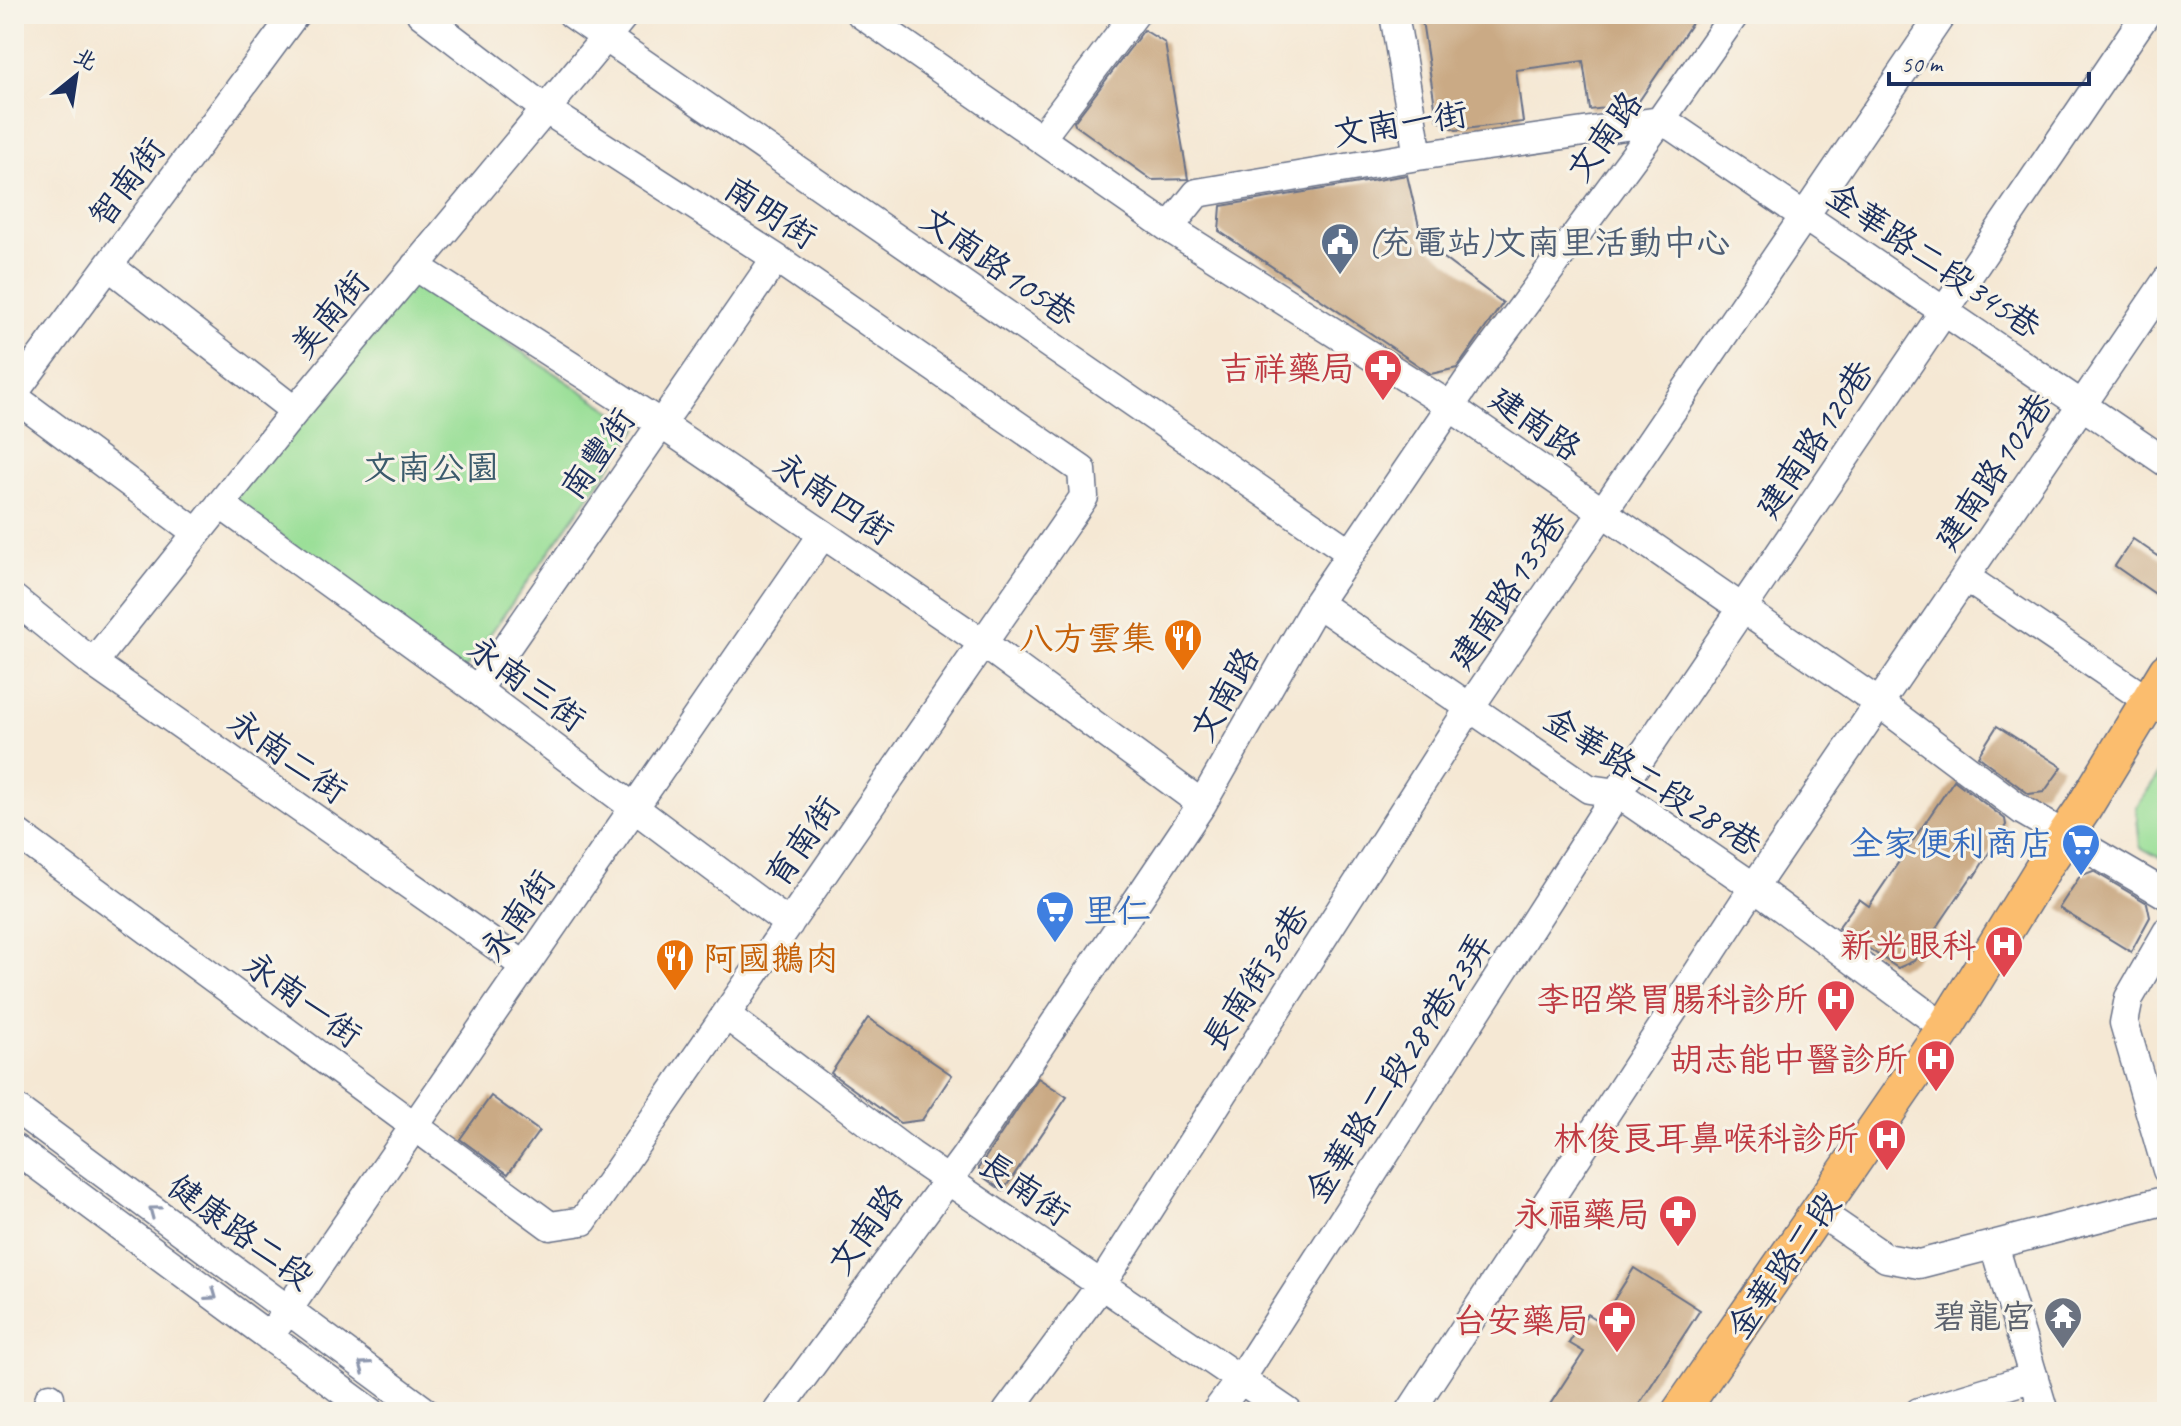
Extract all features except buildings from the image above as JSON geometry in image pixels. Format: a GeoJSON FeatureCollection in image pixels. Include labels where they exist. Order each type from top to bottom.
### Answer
{"type":"FeatureCollection","features":[{"type":"Feature","properties":{"kind":"main road","name":"金華路二段"},"geometry":{"type":"LineString","coordinates":[[1680,1412],[1945,1028],[2157,685]]}},
{"type":"Feature","properties":{"kind":"street","name":"智南街"},"geometry":{"type":"LineString","coordinates":[[14,395],[295,14]]}},
{"type":"Feature","properties":{"kind":"street","name":"南明街"},"geometry":{"type":"LineString","coordinates":[[421,14],[545,109],[776,258],[1082,470]]}},
{"type":"Feature","properties":{"kind":"street","name":"文南路105巷"},"geometry":{"type":"LineString","coordinates":[[572,14],[1351,553]]}},
{"type":"Feature","properties":{"kind":"street","name":"美南街"},"geometry":{"type":"LineString","coordinates":[[93,663],[295,411],[625,14]]}},
{"type":"Feature","properties":{"kind":"street"},"geometry":{"type":"LineString","coordinates":[[1041,138],[1135,14]]}},
{"type":"Feature","properties":{"kind":"street"},"geometry":{"type":"LineString","coordinates":[[1394,14],[1418,156]]}},
{"type":"Feature","properties":{"kind":"street","name":"文南路"},"geometry":{"type":"LineString","coordinates":[[777,1412],[965,1157],[1202,804],[1317,603],[1450,407],[1735,14]]}},
{"type":"Feature","properties":{"kind":"street","name":"建南路135巷"},"geometry":{"type":"LineString","coordinates":[[1470,707],[1942,14]]}},
{"type":"Feature","properties":{"kind":"street","name":"建南路120巷"},"geometry":{"type":"LineString","coordinates":[[1617,793],[2146,14]]}},
{"type":"Feature","properties":{"kind":"street"},"geometry":{"type":"LineString","coordinates":[[2155,14],[2167,22]]}},
{"type":"Feature","properties":{"kind":"street","name":"建南路"},"geometry":{"type":"LineString","coordinates":[[876,18],[1169,228],[1450,407],[1742,608],[1879,703],[2023,811],[2167,895]]}},
{"type":"Feature","properties":{"kind":"street","name":"文南一街"},"geometry":{"type":"LineString","coordinates":[[1169,228],[1197,193],[1418,156],[1660,121]]}},
{"type":"Feature","properties":{"kind":"street","name":"金華路二段345巷"},"geometry":{"type":"LineString","coordinates":[[1660,121],[1945,310],[2167,463]]}},
{"type":"Feature","properties":{"kind":"street","name":"南豐街"},"geometry":{"type":"LineString","coordinates":[[477,690],[776,258]]}},
{"type":"Feature","properties":{"kind":"street"},"geometry":{"type":"LineString","coordinates":[[109,266],[295,411]]}},
{"type":"Feature","properties":{"kind":"street","name":"永南四街"},"geometry":{"type":"LineString","coordinates":[[415,266],[661,424],[983,643],[1202,804]]}},
{"type":"Feature","properties":{"kind":"street","name":"建南路102巷"},"geometry":{"type":"LineString","coordinates":[[1410,1412],[1754,887],[2167,280]]}},
{"type":"Feature","properties":{"kind":"street"},"geometry":{"type":"LineString","coordinates":[[14,395],[197,533]]}},
{"type":"Feature","properties":{"kind":"street","name":"育南街"},"geometry":{"type":"LineString","coordinates":[[550,1226],[583,1221],[1084,497],[1082,470]]}},
{"type":"Feature","properties":{"kind":"street","name":"永南三街"},"geometry":{"type":"LineString","coordinates":[[220,504],[477,690],[789,924]]}},
{"type":"Feature","properties":{"kind":"street","name":"永南街"},"geometry":{"type":"LineString","coordinates":[[269,1337],[823,534]]}},
{"type":"Feature","properties":{"kind":"street"},"geometry":{"type":"LineString","coordinates":[[1965,577],[2157,685]]}},
{"type":"Feature","properties":{"kind":"street","name":"永南二街"},"geometry":{"type":"LineString","coordinates":[[14,599],[93,663],[525,966]]}},
{"type":"Feature","properties":{"kind":"street","name":"金華路二段289巷"},"geometry":{"type":"LineString","coordinates":[[1317,603],[1589,789],[1617,793],[1754,887],[1945,1028]]}},
{"type":"Feature","properties":{"kind":"street","name":"長南街36巷"},"geometry":{"type":"LineString","coordinates":[[1007,1412],[1101,1285],[1470,707]]}},
{"type":"Feature","properties":{"kind":"street","name":"金華路二段289巷23弄"},"geometry":{"type":"LineString","coordinates":[[1216,1412],[1240,1380],[1617,793]]}},
{"type":"Feature","properties":{"kind":"street","name":"永南一街"},"geometry":{"type":"LineString","coordinates":[[14,831],[550,1226]]}},
{"type":"Feature","properties":{"kind":"street"},"geometry":{"type":"LineString","coordinates":[[2167,932],[2129,998],[2124,1023],[2167,1170]]}},
{"type":"Feature","properties":{"kind":"street","name":"長南街"},"geometry":{"type":"LineString","coordinates":[[726,1015],[911,1155],[1288,1412]]}},
{"type":"Feature","properties":{"kind":"street","name":"健康路二段"},"geometry":{"type":"LineString","coordinates":[[14,1107],[426,1412]]}},
{"type":"Feature","properties":{"kind":"street","name":"健康路二段"},"geometry":{"type":"LineString","coordinates":[[14,1148],[371,1412]]}},
{"type":"Feature","properties":{"kind":"street"},"geometry":{"type":"LineString","coordinates":[[1819,1212],[1886,1258],[1919,1264],[2167,1200]]}},
{"type":"Feature","properties":{"kind":"street"},"geometry":{"type":"LineString","coordinates":[[1994,1245],[2044,1412]]}},
{"type":"Feature","properties":{"kind":"street"},"geometry":{"type":"LineString","coordinates":[[1919,1412],[2034,1377]]}},
{"type":"Feature","properties":{"kind":"green space","name":"文南公園"},"geometry":{"type":"Polygon","coordinates":[[[405,275],[638,428],[462,673],[220,490],[405,275]]]}},
{"type":"Feature","properties":{"kind":"green space"},"geometry":{"type":"Polygon","coordinates":[[[2167,761],[2167,862],[2140,847],[2136,808],[2167,761]]]}},
{"type":"Feature","properties":{"kind":"place","name":"(充電站)文南里活動中心"},"geometry":{"type":"Point","coordinates":[1340,276]}},
{"type":"Feature","properties":{"kind":"place","name":"吉祥藥局"},"geometry":{"type":"Point","coordinates":[1383,402]}},
{"type":"Feature","properties":{"kind":"place","name":"八方雲集"},"geometry":{"type":"Point","coordinates":[1183,672]}},
{"type":"Feature","properties":{"kind":"place","name":"全家便利商店"},"geometry":{"type":"Point","coordinates":[2081,877]}},
{"type":"Feature","properties":{"kind":"place","name":"里仁"},"geometry":{"type":"Point","coordinates":[1055,944]}},
{"type":"Feature","properties":{"kind":"place","name":"新光眼科"},"geometry":{"type":"Point","coordinates":[2004,979]}},
{"type":"Feature","properties":{"kind":"place","name":"阿國鵝肉"},"geometry":{"type":"Point","coordinates":[675,992]}},
{"type":"Feature","properties":{"kind":"place","name":"李昭榮胃腸科診所"},"geometry":{"type":"Point","coordinates":[1836,1033]}},
{"type":"Feature","properties":{"kind":"place","name":"胡志能中醫診所"},"geometry":{"type":"Point","coordinates":[1936,1093]}},
{"type":"Feature","properties":{"kind":"place","name":"林俊良耳鼻喉科診所"},"geometry":{"type":"Point","coordinates":[1887,1172]}},
{"type":"Feature","properties":{"kind":"place","name":"永福藥局"},"geometry":{"type":"Point","coordinates":[1678,1248]}},
{"type":"Feature","properties":{"kind":"place","name":"碧龍宮"},"geometry":{"type":"Point","coordinates":[2063,1350]}},
{"type":"Feature","properties":{"kind":"place","name":"台安藥局"},"geometry":{"type":"Point","coordinates":[1617,1354]}}]}
